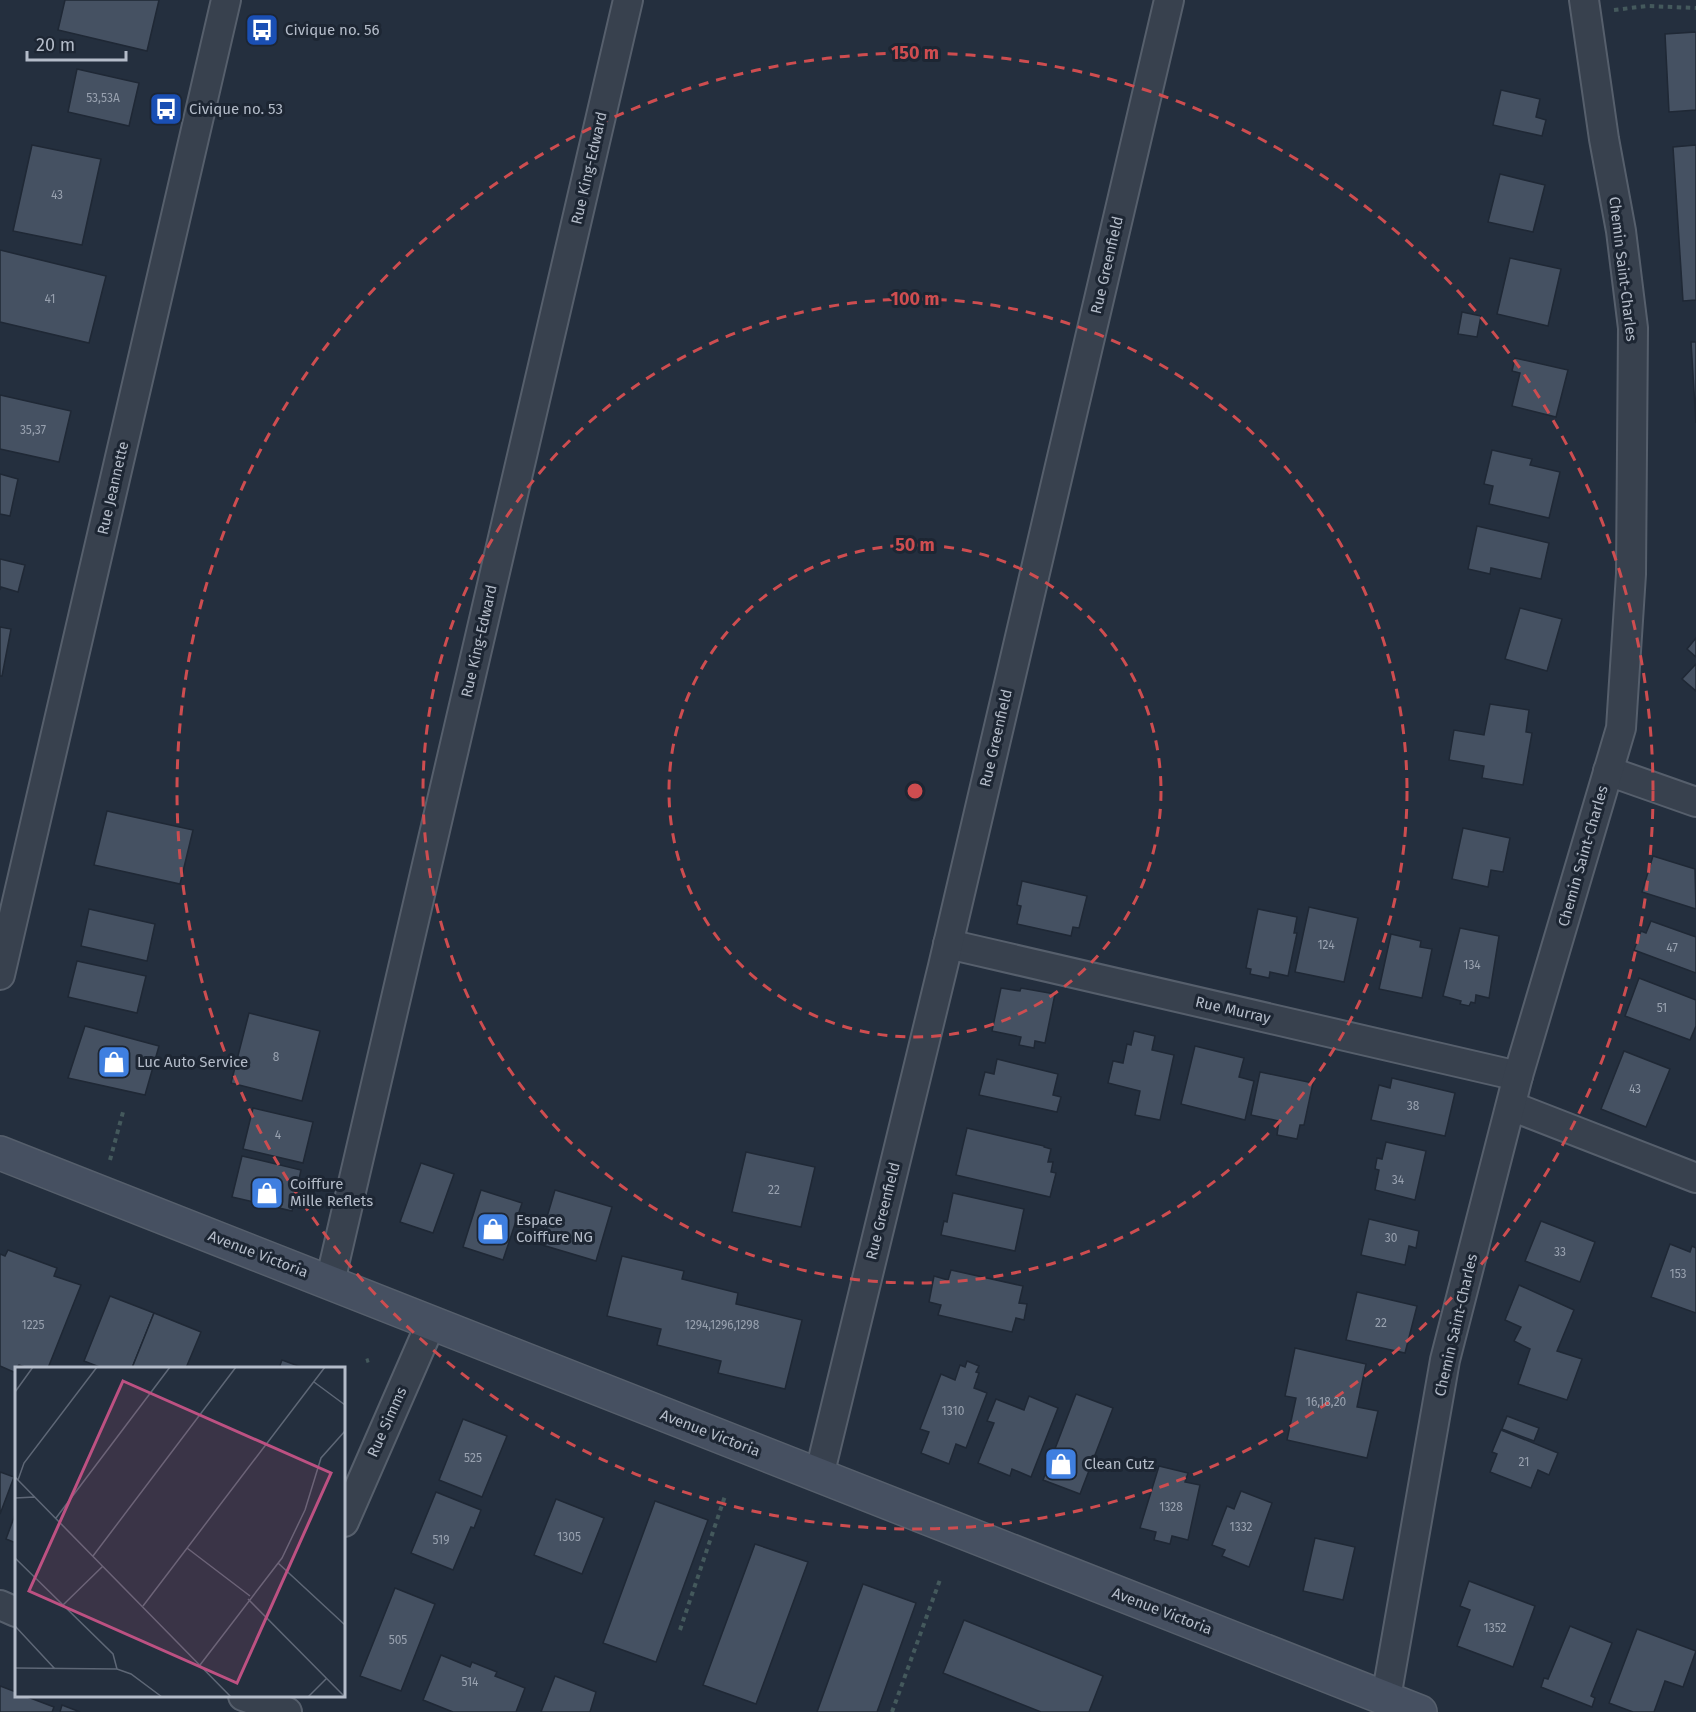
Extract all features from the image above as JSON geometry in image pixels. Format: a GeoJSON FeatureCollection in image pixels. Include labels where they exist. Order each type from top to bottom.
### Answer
{"type":"FeatureCollection","features":[{"type":"Feature","properties":{"kind":"street","name":"Rue Jeannette"},"geometry":{"type":"LineString","coordinates":[[0,975],[226,0]]}},
{"type":"Feature","properties":{"kind":"street","name":"Rue King-Edward"},"geometry":{"type":"LineString","coordinates":[[330,1282],[628,0]]}},
{"type":"Feature","properties":{"kind":"street","name":"Rue Greenfield"},"geometry":{"type":"LineString","coordinates":[[819,1476],[948,944],[1169,0]]}},
{"type":"Feature","properties":{"kind":"street","name":"Chemin Saint-Charles"},"geometry":{"type":"LineString","coordinates":[[1386,1698],[1445,1360],[1518,1076],[1621,728],[1631,574],[1634,328],[1621,231],[1604,139],[1596,5]]}},
{"type":"Feature","properties":{"kind":"street"},"geometry":{"type":"LineString","coordinates":[[1608,771],[1696,802]]}},
{"type":"Feature","properties":{"kind":"street","name":"Rue Murray"},"geometry":{"type":"LineString","coordinates":[[948,944],[1518,1076]]}},
{"type":"Feature","properties":{"kind":"street"},"geometry":{"type":"LineString","coordinates":[[1511,1106],[1696,1178]]}},
{"type":"Feature","properties":{"kind":"street","name":"Avenue Victoria"},"geometry":{"type":"LineString","coordinates":[[0,1153],[1420,1712]]}},
{"type":"Feature","properties":{"kind":"street","name":"Rue Simms"},"geometry":{"type":"LineString","coordinates":[[345,1520],[431,1323]]}},
{"type":"Feature","properties":{"kind":"street"},"geometry":{"type":"LineString","coordinates":[[0,1605],[15,1612]]}},
{"type":"Feature","properties":{"kind":"street"},"geometry":{"type":"LineString","coordinates":[[250,1697],[278,1705]]}},
{"type":"Feature","properties":{"kind":"path"},"geometry":{"type":"LineString","coordinates":[[1596,5],[1696,8]]}},
{"type":"Feature","properties":{"kind":"path"},"geometry":{"type":"LineString","coordinates":[[109,1164],[123,1112]]}},
{"type":"Feature","properties":{"kind":"path"},"geometry":{"type":"LineString","coordinates":[[680,1630],[725,1496]]}},
{"type":"Feature","properties":{"kind":"path"},"geometry":{"type":"LineString","coordinates":[[892,1712],[941,1577]]}},
{"type":"Feature","properties":{"kind":"building"},"geometry":{"type":"Polygon","coordinates":[[[65,0],[159,0],[147,51],[58,30],[65,0]]]}},
{"type":"Feature","properties":{"kind":"building"},"geometry":{"type":"Polygon","coordinates":[[[1696,32],[1696,110],[1669,112],[1665,34],[1696,32]]]}},
{"type":"Feature","properties":{"kind":"building"},"geometry":{"type":"Polygon","coordinates":[[[77,69],[139,83],[129,126],[68,112],[77,69]]]}},
{"type":"Feature","properties":{"kind":"building"},"geometry":{"type":"Polygon","coordinates":[[[1501,90],[1540,99],[1536,117],[1546,120],[1542,136],[1493,125],[1501,90]]]}},
{"type":"Feature","properties":{"kind":"building"},"geometry":{"type":"Polygon","coordinates":[[[32,145],[101,159],[82,245],[13,231],[32,145]]]}},
{"type":"Feature","properties":{"kind":"building"},"geometry":{"type":"Polygon","coordinates":[[[1696,145],[1696,300],[1683,301],[1673,147],[1696,145]]]}},
{"type":"Feature","properties":{"kind":"building"},"geometry":{"type":"Polygon","coordinates":[[[1500,174],[1545,185],[1533,232],[1488,222],[1500,174]]]}},
{"type":"Feature","properties":{"kind":"building"},"geometry":{"type":"Polygon","coordinates":[[[0,250],[106,276],[89,343],[0,322],[0,250]]]}},
{"type":"Feature","properties":{"kind":"building"},"geometry":{"type":"Polygon","coordinates":[[[1510,258],[1561,269],[1548,326],[1497,314],[1510,258]]]}},
{"type":"Feature","properties":{"kind":"building"},"geometry":{"type":"Polygon","coordinates":[[[1462,312],[1481,316],[1477,337],[1458,334],[1462,312]]]}},
{"type":"Feature","properties":{"kind":"building"},"geometry":{"type":"Polygon","coordinates":[[[1691,342],[1696,342],[1696,423],[1691,342]]]}},
{"type":"Feature","properties":{"kind":"building"},"geometry":{"type":"Polygon","coordinates":[[[1515,358],[1568,370],[1556,417],[1512,406],[1520,373],[1512,371],[1515,358]]]}},
{"type":"Feature","properties":{"kind":"building"},"geometry":{"type":"Polygon","coordinates":[[[0,395],[71,411],[59,462],[0,449],[0,395]]]}},
{"type":"Feature","properties":{"kind":"building"},"geometry":{"type":"Polygon","coordinates":[[[1492,450],[1532,459],[1530,465],[1560,472],[1549,518],[1489,504],[1493,486],[1484,484],[1492,450]]]}},
{"type":"Feature","properties":{"kind":"building"},"geometry":{"type":"Polygon","coordinates":[[[0,474],[18,479],[10,516],[0,514],[0,474]]]}},
{"type":"Feature","properties":{"kind":"building"},"geometry":{"type":"Polygon","coordinates":[[[1477,526],[1549,543],[1541,579],[1491,568],[1490,574],[1468,569],[1477,526]]]}},
{"type":"Feature","properties":{"kind":"building"},"geometry":{"type":"Polygon","coordinates":[[[0,559],[25,565],[18,592],[1,587],[0,590],[0,559]]]}},
{"type":"Feature","properties":{"kind":"building"},"geometry":{"type":"Polygon","coordinates":[[[1520,608],[1562,619],[1547,671],[1505,659],[1520,608]]]}},
{"type":"Feature","properties":{"kind":"building"},"geometry":{"type":"Polygon","coordinates":[[[0,627],[11,629],[2,676],[0,676],[0,627]]]}},
{"type":"Feature","properties":{"kind":"building"},"geometry":{"type":"Polygon","coordinates":[[[1696,638],[1696,657],[1687,649],[1696,638]]]}},
{"type":"Feature","properties":{"kind":"building"},"geometry":{"type":"Polygon","coordinates":[[[1696,664],[1696,691],[1682,679],[1696,664]]]}},
{"type":"Feature","properties":{"kind":"building"},"geometry":{"type":"Polygon","coordinates":[[[1490,704],[1529,710],[1526,732],[1532,733],[1523,785],[1482,778],[1484,766],[1449,760],[1454,730],[1484,735],[1490,704]]]}},
{"type":"Feature","properties":{"kind":"building"},"geometry":{"type":"Polygon","coordinates":[[[107,811],[193,830],[180,884],[94,865],[107,811]]]}},
{"type":"Feature","properties":{"kind":"building"},"geometry":{"type":"Polygon","coordinates":[[[1463,828],[1510,838],[1503,872],[1491,870],[1488,887],[1452,879],[1463,828]]]}},
{"type":"Feature","properties":{"kind":"building"},"geometry":{"type":"Polygon","coordinates":[[[1653,856],[1695,869],[1696,909],[1642,892],[1653,856]]]}},
{"type":"Feature","properties":{"kind":"building"},"geometry":{"type":"Polygon","coordinates":[[[1022,881],[1087,896],[1079,928],[1073,927],[1071,936],[1017,924],[1021,906],[1017,905],[1022,881]]]}},
{"type":"Feature","properties":{"kind":"building"},"geometry":{"type":"Polygon","coordinates":[[[1309,907],[1358,918],[1344,982],[1295,972],[1309,907]]]}},
{"type":"Feature","properties":{"kind":"building"},"geometry":{"type":"Polygon","coordinates":[[[89,909],[155,924],[147,961],[81,946],[89,909]]]}},
{"type":"Feature","properties":{"kind":"building"},"geometry":{"type":"Polygon","coordinates":[[[1258,909],[1297,917],[1294,933],[1297,933],[1288,976],[1270,972],[1269,978],[1250,974],[1251,969],[1246,968],[1258,909]]]}},
{"type":"Feature","properties":{"kind":"building"},"geometry":{"type":"Polygon","coordinates":[[[1651,921],[1696,937],[1696,973],[1634,950],[1641,931],[1646,933],[1651,921]]]}},
{"type":"Feature","properties":{"kind":"building"},"geometry":{"type":"Polygon","coordinates":[[[1460,928],[1499,936],[1489,998],[1476,995],[1475,1003],[1471,1002],[1469,1006],[1443,996],[1460,928]]]}},
{"type":"Feature","properties":{"kind":"building"},"geometry":{"type":"Polygon","coordinates":[[[1391,934],[1421,941],[1420,947],[1432,949],[1422,998],[1379,989],[1391,934]]]}},
{"type":"Feature","properties":{"kind":"building"},"geometry":{"type":"Polygon","coordinates":[[[77,961],[146,976],[137,1013],[68,997],[77,961]]]}},
{"type":"Feature","properties":{"kind":"building"},"geometry":{"type":"Polygon","coordinates":[[[1639,978],[1696,1000],[1696,1026],[1690,1040],[1625,1016],[1639,978]]]}},
{"type":"Feature","properties":{"kind":"building"},"geometry":{"type":"Polygon","coordinates":[[[1001,988],[1020,991],[1021,988],[1055,994],[1045,1043],[1035,1041],[1034,1048],[1019,1045],[1021,1037],[992,1031],[1001,988]]]}},
{"type":"Feature","properties":{"kind":"building"},"geometry":{"type":"Polygon","coordinates":[[[249,1013],[320,1031],[302,1101],[231,1083],[249,1013]]]}},
{"type":"Feature","properties":{"kind":"building","name":"Luc Auto Service"},"geometry":{"type":"Polygon","coordinates":[[[85,1026],[159,1046],[145,1095],[68,1078],[85,1026]]]}},
{"type":"Feature","properties":{"kind":"building"},"geometry":{"type":"Polygon","coordinates":[[[1134,1031],[1155,1036],[1152,1050],[1174,1055],[1160,1120],[1135,1115],[1140,1091],[1108,1083],[1113,1061],[1123,1063],[1127,1044],[1131,1045],[1134,1031]]]}},
{"type":"Feature","properties":{"kind":"building"},"geometry":{"type":"Polygon","coordinates":[[[1195,1046],[1244,1058],[1239,1077],[1254,1081],[1245,1120],[1181,1104],[1195,1046]]]}},
{"type":"Feature","properties":{"kind":"building"},"geometry":{"type":"Polygon","coordinates":[[[1624,1051],[1670,1069],[1646,1127],[1601,1109],[1624,1051]]]}},
{"type":"Feature","properties":{"kind":"building"},"geometry":{"type":"Polygon","coordinates":[[[997,1059],[1058,1074],[1053,1095],[1061,1097],[1057,1112],[979,1095],[985,1072],[994,1074],[997,1059]]]}},
{"type":"Feature","properties":{"kind":"building"},"geometry":{"type":"Polygon","coordinates":[[[1260,1072],[1313,1083],[1304,1125],[1300,1125],[1297,1139],[1277,1135],[1279,1121],[1251,1115],[1260,1072]]]}},
{"type":"Feature","properties":{"kind":"building"},"geometry":{"type":"Polygon","coordinates":[[[1392,1078],[1455,1093],[1445,1136],[1371,1120],[1379,1085],[1390,1088],[1392,1078]]]}},
{"type":"Feature","properties":{"kind":"building"},"geometry":{"type":"Polygon","coordinates":[[[253,1108],[313,1122],[303,1163],[243,1149],[253,1108]]]}},
{"type":"Feature","properties":{"kind":"building"},"geometry":{"type":"Polygon","coordinates":[[[967,1128],[1051,1149],[1048,1162],[1053,1162],[1051,1172],[1056,1173],[1050,1197],[956,1175],[967,1128]]]}},
{"type":"Feature","properties":{"kind":"building"},"geometry":{"type":"Polygon","coordinates":[[[1386,1142],[1426,1151],[1415,1200],[1375,1190],[1379,1170],[1375,1169],[1377,1158],[1382,1159],[1386,1142]]]}},
{"type":"Feature","properties":{"kind":"building"},"geometry":{"type":"Polygon","coordinates":[[[746,1152],[815,1167],[801,1227],[732,1212],[746,1152]]]}},
{"type":"Feature","properties":{"kind":"building"},"geometry":{"type":"Polygon","coordinates":[[[242,1156],[301,1170],[292,1211],[232,1197],[242,1156]]]}},
{"type":"Feature","properties":{"kind":"building"},"geometry":{"type":"Polygon","coordinates":[[[421,1163],[454,1174],[433,1233],[400,1222],[421,1163]]]}},
{"type":"Feature","properties":{"kind":"building"},"geometry":{"type":"Polygon","coordinates":[[[481,1190],[522,1203],[503,1260],[463,1247],[481,1190]]]}},
{"type":"Feature","properties":{"kind":"building"},"geometry":{"type":"Polygon","coordinates":[[[555,1190],[612,1207],[596,1261],[539,1244],[555,1190]]]}},
{"type":"Feature","properties":{"kind":"building"},"geometry":{"type":"Polygon","coordinates":[[[953,1193],[1024,1209],[1015,1251],[941,1235],[944,1221],[947,1222],[953,1193]]]}},
{"type":"Feature","properties":{"kind":"building"},"geometry":{"type":"Polygon","coordinates":[[[1369,1219],[1419,1231],[1416,1248],[1409,1246],[1405,1265],[1361,1255],[1369,1219]]]}},
{"type":"Feature","properties":{"kind":"building"},"geometry":{"type":"Polygon","coordinates":[[[1541,1221],[1595,1242],[1580,1282],[1525,1261],[1541,1221]]]}},
{"type":"Feature","properties":{"kind":"building"},"geometry":{"type":"Polygon","coordinates":[[[1670,1244],[1690,1252],[1692,1246],[1696,1248],[1696,1313],[1651,1297],[1670,1244]]]}},
{"type":"Feature","properties":{"kind":"building"},"geometry":{"type":"Polygon","coordinates":[[[8,1250],[57,1268],[54,1276],[81,1285],[48,1367],[19,1365],[15,1367],[15,1373],[0,1366],[0,1254],[5,1256],[8,1250]]]}},
{"type":"Feature","properties":{"kind":"building"},"geometry":{"type":"Polygon","coordinates":[[[622,1256],[684,1271],[682,1279],[738,1293],[736,1304],[802,1320],[785,1389],[718,1373],[721,1361],[657,1345],[661,1329],[607,1316],[622,1256]]]}},
{"type":"Feature","properties":{"kind":"building"},"geometry":{"type":"Polygon","coordinates":[[[951,1270],[1023,1286],[1019,1303],[1027,1304],[1024,1320],[1016,1318],[1012,1332],[938,1315],[941,1305],[929,1302],[934,1276],[948,1280],[951,1270]]]}},
{"type":"Feature","properties":{"kind":"building"},"geometry":{"type":"Polygon","coordinates":[[[1519,1285],[1574,1310],[1557,1351],[1582,1359],[1567,1400],[1518,1384],[1530,1349],[1514,1341],[1521,1327],[1505,1320],[1519,1285]]]}},
{"type":"Feature","properties":{"kind":"building"},"geometry":{"type":"Polygon","coordinates":[[[1357,1292],[1417,1306],[1405,1353],[1346,1340],[1357,1292]]]}},
{"type":"Feature","properties":{"kind":"building"},"geometry":{"type":"Polygon","coordinates":[[[110,1296],[154,1313],[132,1367],[99,1367],[84,1361],[110,1296]]]}},
{"type":"Feature","properties":{"kind":"building"},"geometry":{"type":"Polygon","coordinates":[[[154,1313],[201,1332],[186,1367],[132,1367],[154,1313]]]}},
{"type":"Feature","properties":{"kind":"building"},"geometry":{"type":"Polygon","coordinates":[[[1295,1348],[1366,1364],[1357,1407],[1378,1411],[1367,1458],[1287,1440],[1296,1398],[1285,1396],[1295,1348]]]}},
{"type":"Feature","properties":{"kind":"building"},"geometry":{"type":"Polygon","coordinates":[[[282,1360],[301,1367],[279,1367],[282,1360]]]}},
{"type":"Feature","properties":{"kind":"building"},"geometry":{"type":"Polygon","coordinates":[[[967,1361],[979,1366],[974,1388],[987,1393],[966,1448],[956,1444],[949,1464],[921,1453],[929,1432],[920,1429],[941,1374],[955,1380],[960,1365],[965,1367],[967,1361]]]}},
{"type":"Feature","properties":{"kind":"building"},"geometry":{"type":"Polygon","coordinates":[[[1076,1394],[1113,1408],[1080,1494],[1043,1480],[1076,1394]]]}},
{"type":"Feature","properties":{"kind":"building"},"geometry":{"type":"Polygon","coordinates":[[[1029,1396],[1058,1408],[1031,1477],[1012,1469],[1010,1476],[978,1463],[994,1423],[987,1421],[996,1399],[1024,1410],[1029,1396]]]}},
{"type":"Feature","properties":{"kind":"building"},"geometry":{"type":"Polygon","coordinates":[[[1507,1416],[1539,1428],[1534,1441],[1502,1429],[1507,1416]]]}},
{"type":"Feature","properties":{"kind":"building"},"geometry":{"type":"Polygon","coordinates":[[[463,1419],[507,1436],[482,1497],[439,1480],[463,1419]]]}},
{"type":"Feature","properties":{"kind":"building"},"geometry":{"type":"Polygon","coordinates":[[[1501,1430],[1558,1453],[1549,1475],[1538,1470],[1531,1488],[1490,1472],[1497,1454],[1492,1452],[1501,1430]]]}},
{"type":"Feature","properties":{"kind":"building"},"geometry":{"type":"Polygon","coordinates":[[[1159,1466],[1188,1473],[1185,1482],[1200,1485],[1188,1540],[1172,1536],[1170,1544],[1154,1540],[1156,1532],[1140,1528],[1159,1466]]]}},
{"type":"Feature","properties":{"kind":"building"},"geometry":{"type":"Polygon","coordinates":[[[0,1472],[14,1477],[0,1514],[0,1472]]]}},
{"type":"Feature","properties":{"kind":"building"},"geometry":{"type":"Polygon","coordinates":[[[1241,1491],[1272,1503],[1249,1567],[1222,1556],[1225,1550],[1212,1545],[1227,1506],[1234,1509],[1241,1491]]]}},
{"type":"Feature","properties":{"kind":"building"},"geometry":{"type":"Polygon","coordinates":[[[436,1492],[481,1510],[474,1528],[471,1527],[453,1570],[411,1553],[436,1492]]]}},
{"type":"Feature","properties":{"kind":"building"},"geometry":{"type":"Polygon","coordinates":[[[556,1499],[604,1518],[582,1574],[534,1555],[556,1499]]]}},
{"type":"Feature","properties":{"kind":"building"},"geometry":{"type":"Polygon","coordinates":[[[655,1501],[708,1520],[656,1662],[603,1643],[655,1501]]]}},
{"type":"Feature","properties":{"kind":"building"},"geometry":{"type":"Polygon","coordinates":[[[15,1515],[15,1543],[6,1539],[15,1515]]]}},
{"type":"Feature","properties":{"kind":"building"},"geometry":{"type":"Polygon","coordinates":[[[1315,1538],[1355,1547],[1343,1600],[1303,1591],[1315,1538]]]}},
{"type":"Feature","properties":{"kind":"building"},"geometry":{"type":"Polygon","coordinates":[[[755,1544],[808,1562],[756,1704],[703,1685],[755,1544]]]}},
{"type":"Feature","properties":{"kind":"building"},"geometry":{"type":"Polygon","coordinates":[[[1469,1581],[1535,1606],[1513,1667],[1457,1646],[1470,1610],[1460,1606],[1469,1581]]]}},
{"type":"Feature","properties":{"kind":"building"},"geometry":{"type":"Polygon","coordinates":[[[863,1584],[916,1603],[877,1712],[817,1712],[863,1584]]]}},
{"type":"Feature","properties":{"kind":"building"},"geometry":{"type":"Polygon","coordinates":[[[395,1588],[435,1604],[401,1691],[360,1676],[395,1588]]]}},
{"type":"Feature","properties":{"kind":"building"},"geometry":{"type":"Polygon","coordinates":[[[964,1620],[1103,1676],[1089,1712],[1041,1712],[943,1673],[964,1620]]]}},
{"type":"Feature","properties":{"kind":"building"},"geometry":{"type":"Polygon","coordinates":[[[1570,1626],[1612,1643],[1591,1696],[1595,1698],[1592,1707],[1541,1687],[1544,1678],[1548,1679],[1570,1626]]]}},
{"type":"Feature","properties":{"kind":"building"},"geometry":{"type":"Polygon","coordinates":[[[1637,1629],[1696,1651],[1683,1687],[1665,1681],[1654,1712],[1633,1712],[1609,1703],[1637,1629]]]}},
{"type":"Feature","properties":{"kind":"building"},"geometry":{"type":"Polygon","coordinates":[[[441,1655],[470,1667],[472,1662],[497,1672],[495,1676],[525,1688],[516,1712],[453,1712],[423,1700],[441,1655]]]}},
{"type":"Feature","properties":{"kind":"building"},"geometry":{"type":"Polygon","coordinates":[[[555,1676],[596,1692],[590,1712],[541,1712],[555,1676]]]}},
{"type":"Feature","properties":{"kind":"building"},"geometry":{"type":"Polygon","coordinates":[[[0,1686],[15,1692],[15,1697],[28,1697],[54,1707],[52,1712],[0,1712],[0,1686]]]}},
{"type":"Feature","properties":{"kind":"building"},"geometry":{"type":"Polygon","coordinates":[[[62,1705],[80,1712],[60,1712],[62,1705]]]}},
{"type":"Feature","properties":{"kind":"place","name":"Civique no. 56"},"geometry":{"type":"Point","coordinates":[262,30]}},
{"type":"Feature","properties":{"kind":"place","name":"Civique no. 53"},"geometry":{"type":"Point","coordinates":[166,109]}},
{"type":"Feature","properties":{"kind":"place","name":"Luc Auto Service"},"geometry":{"type":"Point","coordinates":[114,1062]}},
{"type":"Feature","properties":{"kind":"place","name":"Coiffure Mille Reflets"},"geometry":{"type":"Point","coordinates":[267,1193]}},
{"type":"Feature","properties":{"kind":"place","name":"Espace Coiffure NG"},"geometry":{"type":"Point","coordinates":[493,1229]}},
{"type":"Feature","properties":{"kind":"place","name":"Clean Cutz"},"geometry":{"type":"Point","coordinates":[1061,1464]}}]}
